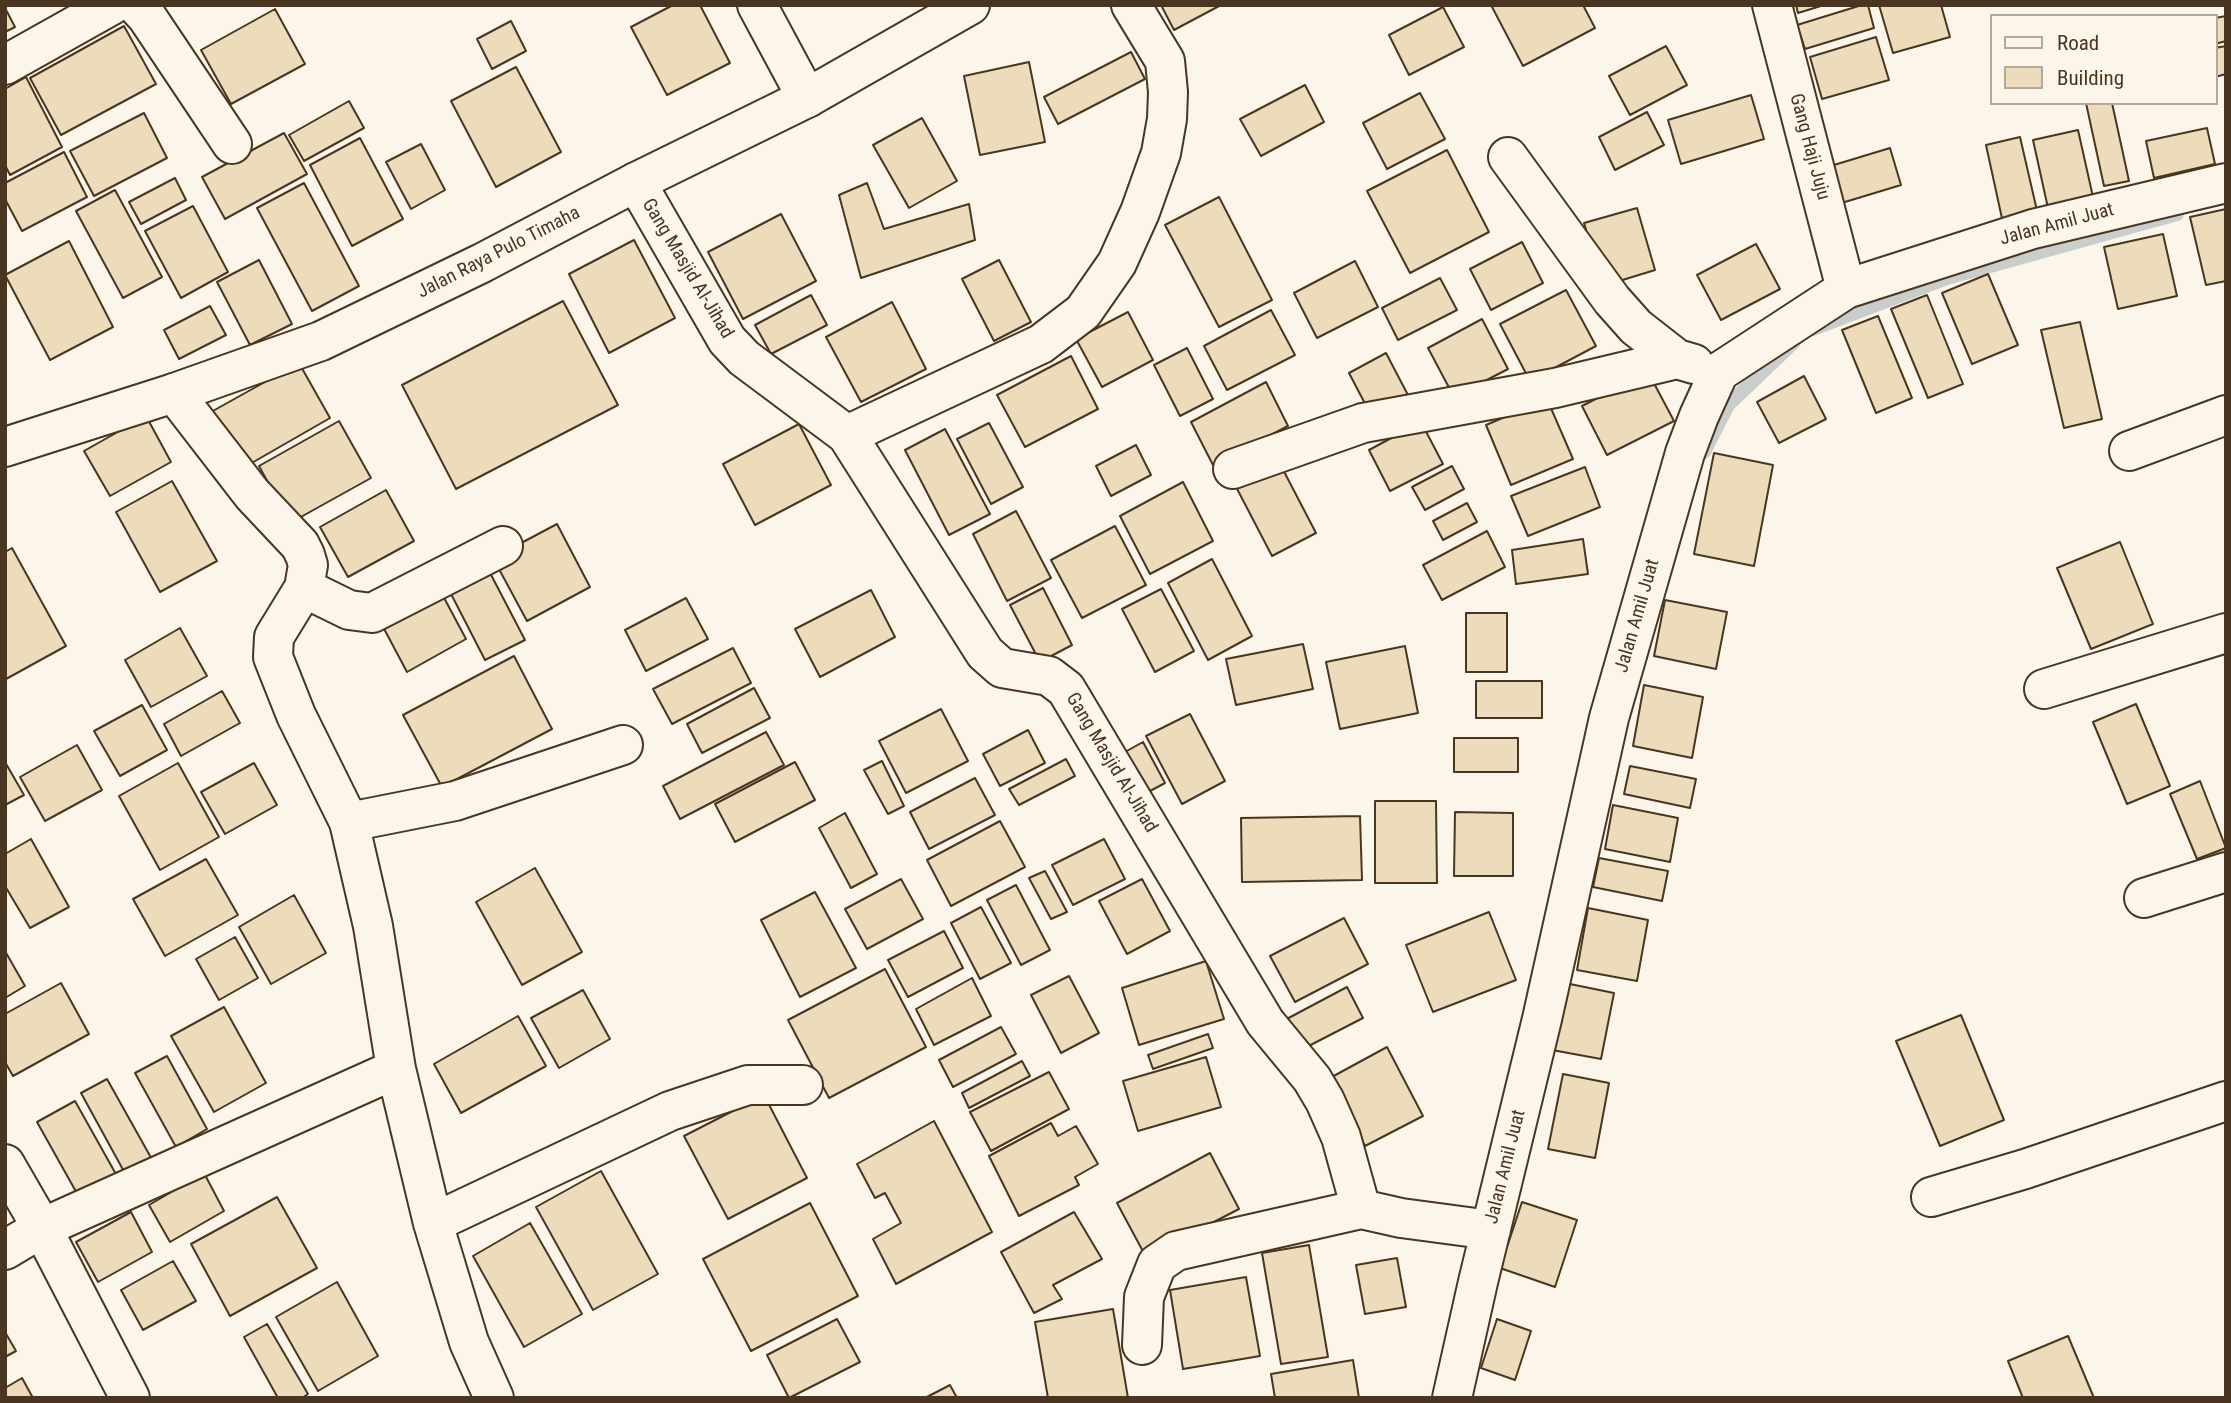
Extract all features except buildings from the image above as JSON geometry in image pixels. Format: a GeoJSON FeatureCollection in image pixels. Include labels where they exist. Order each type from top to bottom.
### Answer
{"type":"FeatureCollection","features":[{"type":"Feature","properties":{"kind":"street"},"geometry":{"type":"LineString","coordinates":[[5,65],[113,5]]}},
{"type":"Feature","properties":{"kind":"street"},"geometry":{"type":"LineString","coordinates":[[136,5],[147,17],[232,144]]}},
{"type":"Feature","properties":{"kind":"street"},"geometry":{"type":"LineString","coordinates":[[757,5],[807,98]]}},
{"type":"Feature","properties":{"kind":"street","name":"Jalan Raya Pulo Timaha"},"geometry":{"type":"LineString","coordinates":[[5,447],[174,394],[321,341],[482,263],[636,182],[807,98],[970,5]]}},
{"type":"Feature","properties":{"kind":"street"},"geometry":{"type":"LineString","coordinates":[[847,435],[1041,344],[1083,312],[1117,263],[1140,212],[1161,153],[1167,120],[1165,61],[1131,5]]}},
{"type":"Feature","properties":{"kind":"street","name":"Gang Haji Juju"},"geometry":{"type":"LineString","coordinates":[[1772,5],[1846,289]]}},
{"type":"Feature","properties":{"kind":"street"},"geometry":{"type":"LineString","coordinates":[[1508,157],[1612,300],[1636,327],[1677,359],[1720,372]]}},
{"type":"Feature","properties":{"kind":"street","name":"Gang Masjid Al-Jihad"},"geometry":{"type":"LineString","coordinates":[[636,182],[727,340],[744,358],[847,435],[985,653],[1002,668],[1055,679],[1072,697],[1265,1023],[1312,1079],[1325,1101],[1341,1137],[1361,1209]]}},
{"type":"Feature","properties":{"kind":"street","name":"Jalan Amil Juat"},"geometry":{"type":"LineString","coordinates":[[1452,1398],[1542,1019],[1609,718],[1685,453],[1720,372],[1846,289],[2034,229],[2226,183]]}},
{"type":"Feature","properties":{"kind":"street"},"geometry":{"type":"LineString","coordinates":[[1233,468],[1363,423],[1555,388],[1677,359]]}},
{"type":"Feature","properties":{"kind":"street"},"geometry":{"type":"LineString","coordinates":[[174,394],[252,495],[300,545],[308,565],[304,588],[274,637],[273,657],[296,715],[349,822],[373,926],[396,1069],[433,1223],[469,1342],[494,1398]]}},
{"type":"Feature","properties":{"kind":"street"},"geometry":{"type":"LineString","coordinates":[[2129,451],[2226,415]]}},
{"type":"Feature","properties":{"kind":"street"},"geometry":{"type":"LineString","coordinates":[[304,588],[349,610],[372,613],[503,546]]}},
{"type":"Feature","properties":{"kind":"street"},"geometry":{"type":"LineString","coordinates":[[2044,689],[2226,633]]}},
{"type":"Feature","properties":{"kind":"street"},"geometry":{"type":"LineString","coordinates":[[349,822],[455,801],[623,745]]}},
{"type":"Feature","properties":{"kind":"street"},"geometry":{"type":"LineString","coordinates":[[2144,898],[2226,872]]}},
{"type":"Feature","properties":{"kind":"street"},"geometry":{"type":"LineString","coordinates":[[5,1250],[42,1228],[396,1069]]}},
{"type":"Feature","properties":{"kind":"street"},"geometry":{"type":"LineString","coordinates":[[433,1223],[670,1111],[748,1085],[803,1085]]}},
{"type":"Feature","properties":{"kind":"street"},"geometry":{"type":"LineString","coordinates":[[1931,1197],[2025,1169],[2226,1101]]}},
{"type":"Feature","properties":{"kind":"street"},"geometry":{"type":"LineString","coordinates":[[5,1164],[42,1228],[130,1398]]}},
{"type":"Feature","properties":{"kind":"street"},"geometry":{"type":"LineString","coordinates":[[1142,1345],[1144,1297],[1157,1264],[1177,1251],[1361,1209],[1401,1218],[1490,1230]]}},
{"type":"Feature","properties":{"kind":"waterway"},"geometry":{"type":"LineString","coordinates":[[1813,329],[1947,278],[2177,214]]}},
{"type":"Feature","properties":{"kind":"waterway"},"geometry":{"type":"LineString","coordinates":[[1704,452],[1728,405],[1794,342]]}}]}
